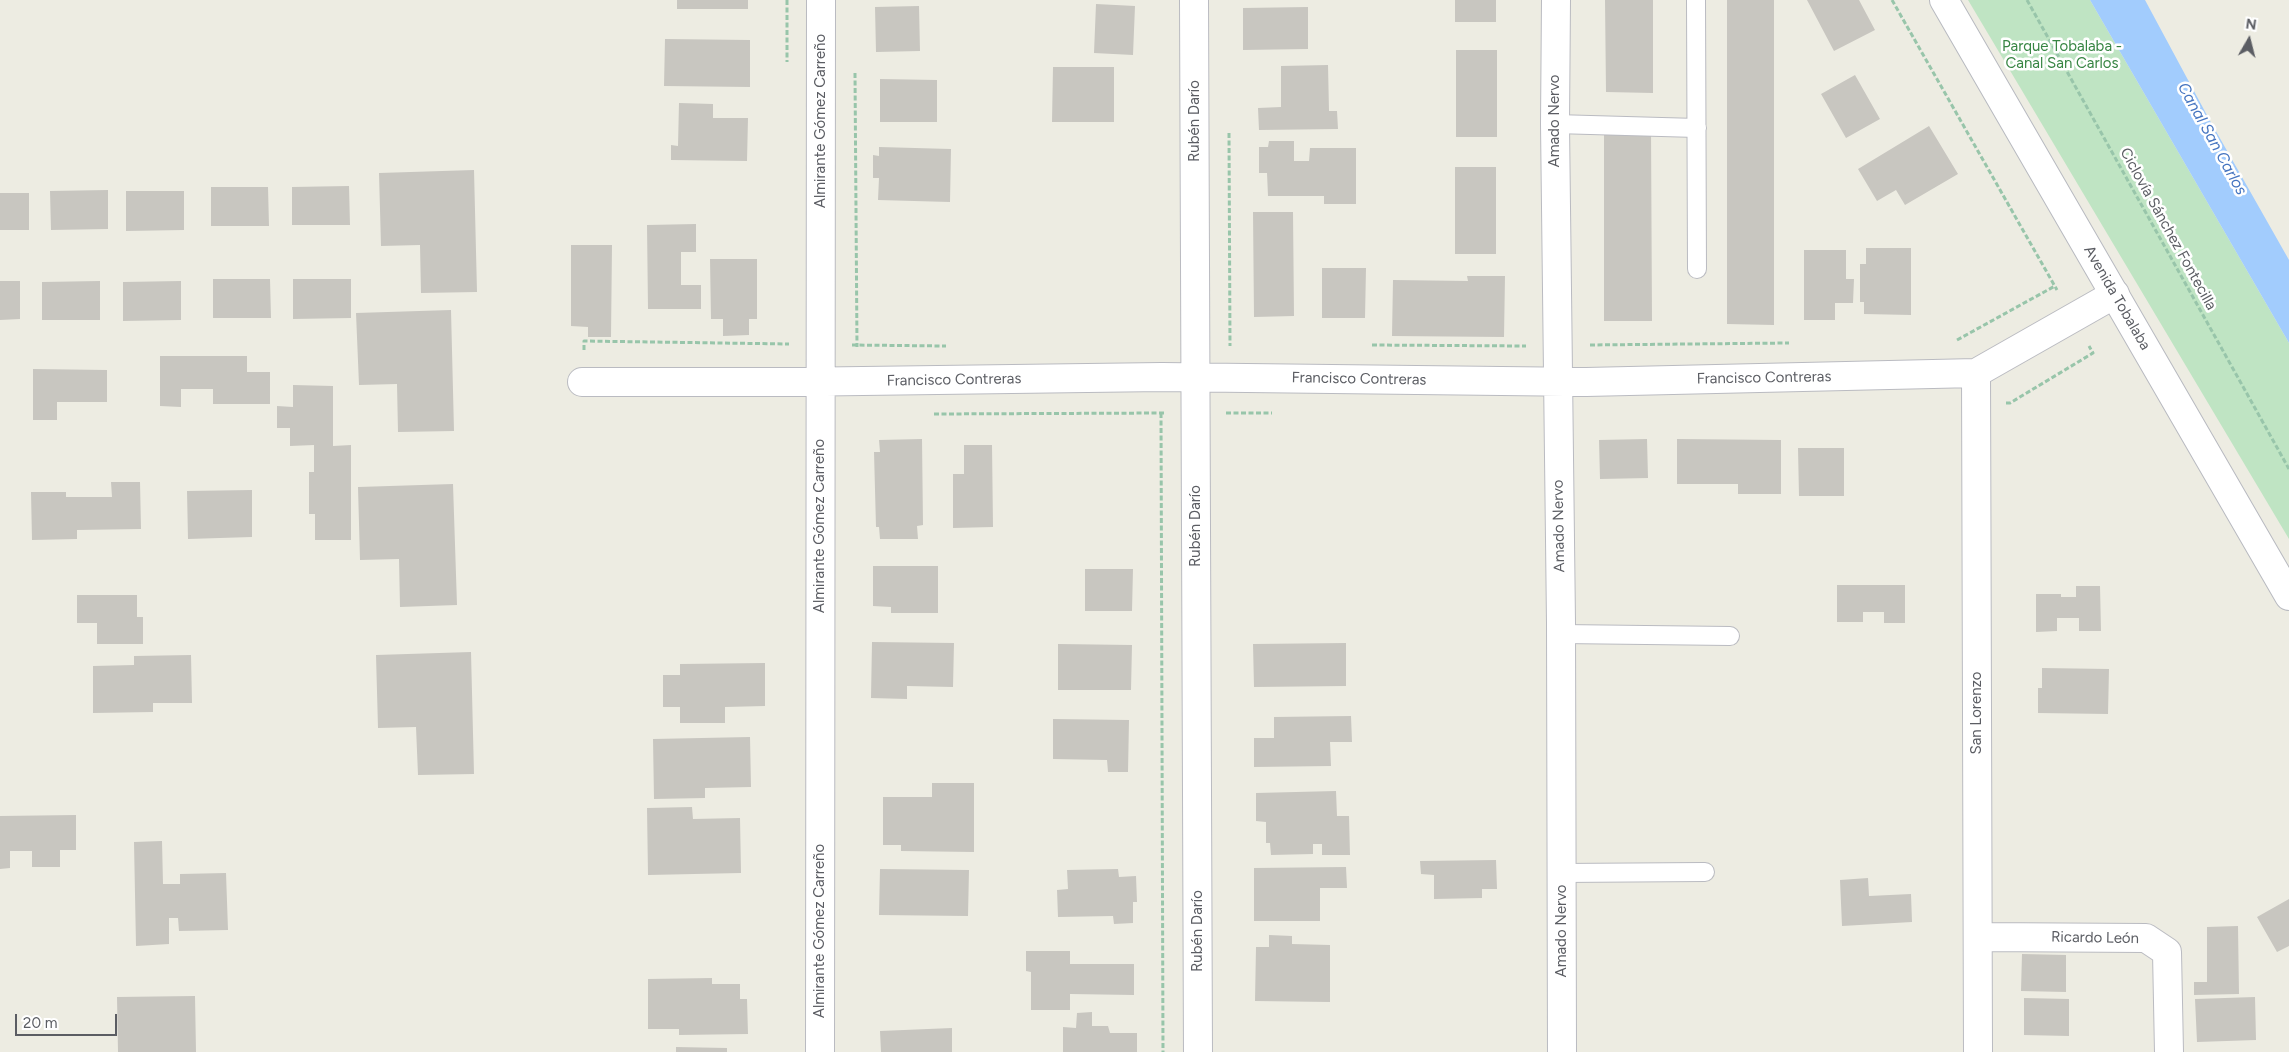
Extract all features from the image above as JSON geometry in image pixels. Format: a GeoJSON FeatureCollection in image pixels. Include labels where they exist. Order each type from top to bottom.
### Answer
{"type":"FeatureCollection","features":[{"type":"Feature","properties":{"kind":"street","name":"Almirante Gómez Carreño"},"geometry":{"type":"LineString","coordinates":[[820,1052],[821,0]]}},
{"type":"Feature","properties":{"kind":"street","name":"Rubén Darío"},"geometry":{"type":"LineString","coordinates":[[1194,0],[1198,1052]]}},
{"type":"Feature","properties":{"kind":"street","name":"Amado Nervo"},"geometry":{"type":"LineString","coordinates":[[1556,0],[1556,346],[1561,634],[1562,1052]]}},
{"type":"Feature","properties":{"kind":"street","name":"Avenida Tobalaba"},"geometry":{"type":"LineString","coordinates":[[1944,0],[2289,596]]}},
{"type":"Feature","properties":{"kind":"street","name":"Francisco Contreras"},"geometry":{"type":"LineString","coordinates":[[582,382],[1162,377],[1557,382],[1976,373],[2115,294]]}},
{"type":"Feature","properties":{"kind":"street","name":"San Lorenzo"},"geometry":{"type":"LineString","coordinates":[[1976,373],[1978,1052]]}},
{"type":"Feature","properties":{"kind":"street","name":"Ricardo León"},"geometry":{"type":"LineString","coordinates":[[1978,937],[2146,938],[2167,952],[2170,1052]]}},
{"type":"Feature","properties":{"kind":"lane"},"geometry":{"type":"LineString","coordinates":[[1696,0],[1697,270]]}},
{"type":"Feature","properties":{"kind":"lane"},"geometry":{"type":"LineString","coordinates":[[1555,124],[1697,128]]}},
{"type":"Feature","properties":{"kind":"lane"},"geometry":{"type":"LineString","coordinates":[[1561,634],[1730,636]]}},
{"type":"Feature","properties":{"kind":"lane"},"geometry":{"type":"LineString","coordinates":[[1561,874],[1706,872]]}},
{"type":"Feature","properties":{"kind":"path"},"geometry":{"type":"LineString","coordinates":[[1892,0],[2055,286],[1956,341]]}},
{"type":"Feature","properties":{"kind":"path","name":"Ciclovía Sánchez Fontecilla"},"geometry":{"type":"LineString","coordinates":[[2027,0],[2289,468]]}},
{"type":"Feature","properties":{"kind":"path"},"geometry":{"type":"LineString","coordinates":[[855,69],[857,381]]}},
{"type":"Feature","properties":{"kind":"path"},"geometry":{"type":"LineString","coordinates":[[582,382],[584,341],[955,346]]}},
{"type":"Feature","properties":{"kind":"path"},"geometry":{"type":"LineString","coordinates":[[1365,345],[1556,346],[1796,343]]}},
{"type":"Feature","properties":{"kind":"path"},"geometry":{"type":"LineString","coordinates":[[1196,346],[1240,346]]}},
{"type":"Feature","properties":{"kind":"path"},"geometry":{"type":"LineString","coordinates":[[1162,377],[1163,1052]]}},
{"type":"Feature","properties":{"kind":"green space","name":"Parque Tobalaba - Canal San Carlos"},"geometry":{"type":"Polygon","coordinates":[[[1968,0],[2090,0],[2289,343],[2289,539],[1968,0]]]}},
{"type":"Feature","properties":{"kind":"water","name":"Canal San Carlos"},"geometry":{"type":"Polygon","coordinates":[[[2090,0],[2145,0],[2209,119],[2289,260],[2289,343],[2090,0]]]}},
{"type":"Feature","properties":{"kind":"building"},"geometry":{"type":"Polygon","coordinates":[[[677,0],[748,0],[748,9],[677,9],[677,0]]]}},
{"type":"Feature","properties":{"kind":"building"},"geometry":{"type":"Polygon","coordinates":[[[1455,0],[1496,0],[1496,22],[1455,22],[1455,0]]]}},
{"type":"Feature","properties":{"kind":"building"},"geometry":{"type":"Polygon","coordinates":[[[1605,0],[1653,0],[1653,93],[1606,92],[1605,0]]]}},
{"type":"Feature","properties":{"kind":"building"},"geometry":{"type":"Polygon","coordinates":[[[1727,0],[1774,0],[1774,325],[1727,324],[1727,0]]]}},
{"type":"Feature","properties":{"kind":"building"},"geometry":{"type":"Polygon","coordinates":[[[1807,0],[1859,0],[1875,30],[1834,51],[1807,0]]]}},
{"type":"Feature","properties":{"kind":"building"},"geometry":{"type":"Polygon","coordinates":[[[1096,4],[1135,6],[1133,55],[1094,53],[1096,4]]]}},
{"type":"Feature","properties":{"kind":"building"},"geometry":{"type":"Polygon","coordinates":[[[919,6],[920,51],[876,52],[875,7],[919,6]]]}},
{"type":"Feature","properties":{"kind":"building"},"geometry":{"type":"Polygon","coordinates":[[[1308,7],[1308,49],[1243,50],[1243,8],[1308,7]]]}},
{"type":"Feature","properties":{"kind":"building"},"geometry":{"type":"Polygon","coordinates":[[[665,39],[750,40],[750,87],[664,86],[665,39]]]}},
{"type":"Feature","properties":{"kind":"building"},"geometry":{"type":"Polygon","coordinates":[[[1456,50],[1497,50],[1497,137],[1456,137],[1456,50]]]}},
{"type":"Feature","properties":{"kind":"building"},"geometry":{"type":"Polygon","coordinates":[[[1328,65],[1329,111],[1337,111],[1338,129],[1259,130],[1258,108],[1281,107],[1281,66],[1328,65]]]}},
{"type":"Feature","properties":{"kind":"building"},"geometry":{"type":"Polygon","coordinates":[[[1053,67],[1114,67],[1114,122],[1052,122],[1053,67]]]}},
{"type":"Feature","properties":{"kind":"building"},"geometry":{"type":"Polygon","coordinates":[[[1855,75],[1880,119],[1846,138],[1821,94],[1855,75]]]}},
{"type":"Feature","properties":{"kind":"building"},"geometry":{"type":"Polygon","coordinates":[[[880,79],[937,80],[937,122],[880,122],[880,79]]]}},
{"type":"Feature","properties":{"kind":"building"},"geometry":{"type":"Polygon","coordinates":[[[679,103],[713,104],[713,118],[748,118],[747,161],[671,160],[671,145],[678,146],[679,103]]]}},
{"type":"Feature","properties":{"kind":"building"},"geometry":{"type":"Polygon","coordinates":[[[1929,126],[1958,174],[1905,205],[1896,190],[1877,201],[1858,169],[1929,126]]]}},
{"type":"Feature","properties":{"kind":"building"},"geometry":{"type":"Polygon","coordinates":[[[1651,128],[1652,321],[1604,321],[1604,129],[1651,128]]]}},
{"type":"Feature","properties":{"kind":"building"},"geometry":{"type":"Polygon","coordinates":[[[1269,141],[1294,141],[1294,161],[1309,161],[1310,148],[1356,148],[1356,204],[1324,204],[1324,196],[1268,196],[1267,173],[1259,173],[1259,147],[1268,147],[1269,141]]]}},
{"type":"Feature","properties":{"kind":"building"},"geometry":{"type":"Polygon","coordinates":[[[879,147],[951,149],[950,202],[878,200],[879,178],[873,178],[873,155],[879,156],[879,147]]]}},
{"type":"Feature","properties":{"kind":"building"},"geometry":{"type":"Polygon","coordinates":[[[1455,167],[1496,167],[1496,254],[1455,254],[1455,167]]]}},
{"type":"Feature","properties":{"kind":"building"},"geometry":{"type":"Polygon","coordinates":[[[474,170],[477,292],[421,293],[420,245],[381,246],[379,173],[474,170]]]}},
{"type":"Feature","properties":{"kind":"building"},"geometry":{"type":"Polygon","coordinates":[[[349,186],[350,225],[292,225],[292,187],[349,186]]]}},
{"type":"Feature","properties":{"kind":"building"},"geometry":{"type":"Polygon","coordinates":[[[211,187],[268,187],[269,226],[211,226],[211,187]]]}},
{"type":"Feature","properties":{"kind":"building"},"geometry":{"type":"Polygon","coordinates":[[[108,190],[108,229],[51,230],[50,191],[108,190]]]}},
{"type":"Feature","properties":{"kind":"building"},"geometry":{"type":"Polygon","coordinates":[[[126,191],[184,191],[184,230],[126,231],[126,191]]]}},
{"type":"Feature","properties":{"kind":"building"},"geometry":{"type":"Polygon","coordinates":[[[0,193],[29,193],[29,230],[0,230],[0,193]]]}},
{"type":"Feature","properties":{"kind":"building"},"geometry":{"type":"Polygon","coordinates":[[[1253,212],[1293,212],[1294,316],[1254,317],[1253,212]]]}},
{"type":"Feature","properties":{"kind":"building"},"geometry":{"type":"Polygon","coordinates":[[[696,224],[696,252],[681,252],[681,285],[701,285],[701,309],[648,309],[647,225],[696,224]]]}},
{"type":"Feature","properties":{"kind":"building"},"geometry":{"type":"Polygon","coordinates":[[[571,245],[612,245],[611,337],[588,337],[588,327],[571,326],[571,245]]]}},
{"type":"Feature","properties":{"kind":"building"},"geometry":{"type":"Polygon","coordinates":[[[1866,248],[1911,248],[1911,315],[1864,314],[1864,302],[1860,302],[1860,264],[1866,264],[1866,248]]]}},
{"type":"Feature","properties":{"kind":"building"},"geometry":{"type":"Polygon","coordinates":[[[1804,250],[1846,250],[1846,279],[1854,279],[1853,303],[1835,303],[1835,320],[1804,320],[1804,250]]]}},
{"type":"Feature","properties":{"kind":"building"},"geometry":{"type":"Polygon","coordinates":[[[710,259],[757,259],[757,319],[749,319],[749,335],[723,336],[723,319],[711,319],[710,259]]]}},
{"type":"Feature","properties":{"kind":"building"},"geometry":{"type":"Polygon","coordinates":[[[1322,268],[1366,268],[1365,318],[1322,318],[1322,268]]]}},
{"type":"Feature","properties":{"kind":"building"},"geometry":{"type":"Polygon","coordinates":[[[1467,276],[1505,276],[1504,337],[1392,336],[1393,280],[1468,281],[1467,276]]]}},
{"type":"Feature","properties":{"kind":"building"},"geometry":{"type":"Polygon","coordinates":[[[213,279],[270,279],[271,318],[213,318],[213,279]]]}},
{"type":"Feature","properties":{"kind":"building"},"geometry":{"type":"Polygon","coordinates":[[[293,279],[351,279],[351,318],[293,319],[293,279]]]}},
{"type":"Feature","properties":{"kind":"building"},"geometry":{"type":"Polygon","coordinates":[[[0,281],[20,281],[20,319],[0,320],[0,281]]]}},
{"type":"Feature","properties":{"kind":"building"},"geometry":{"type":"Polygon","coordinates":[[[100,281],[100,320],[42,320],[42,282],[100,281]]]}},
{"type":"Feature","properties":{"kind":"building"},"geometry":{"type":"Polygon","coordinates":[[[181,281],[181,320],[123,321],[123,282],[181,281]]]}},
{"type":"Feature","properties":{"kind":"building"},"geometry":{"type":"Polygon","coordinates":[[[451,310],[454,431],[398,432],[397,384],[359,385],[356,313],[451,310]]]}},
{"type":"Feature","properties":{"kind":"building"},"geometry":{"type":"Polygon","coordinates":[[[160,356],[247,356],[247,372],[270,372],[270,404],[213,404],[213,389],[181,389],[181,407],[160,406],[160,356]]]}},
{"type":"Feature","properties":{"kind":"building"},"geometry":{"type":"Polygon","coordinates":[[[33,369],[107,370],[107,402],[57,402],[57,420],[33,420],[33,369]]]}},
{"type":"Feature","properties":{"kind":"building"},"geometry":{"type":"Polygon","coordinates":[[[293,385],[333,386],[333,446],[351,445],[351,540],[315,540],[315,514],[309,514],[309,472],[314,472],[314,445],[290,446],[290,428],[277,428],[277,406],[293,407],[293,385]]]}},
{"type":"Feature","properties":{"kind":"building"},"geometry":{"type":"Polygon","coordinates":[[[922,439],[923,525],[917,526],[918,539],[880,539],[879,527],[876,527],[874,452],[880,452],[879,440],[922,439]]]}},
{"type":"Feature","properties":{"kind":"building"},"geometry":{"type":"Polygon","coordinates":[[[1647,439],[1648,478],[1600,479],[1599,440],[1647,439]]]}},
{"type":"Feature","properties":{"kind":"building"},"geometry":{"type":"Polygon","coordinates":[[[1677,439],[1781,440],[1781,494],[1738,494],[1738,484],[1677,484],[1677,439]]]}},
{"type":"Feature","properties":{"kind":"building"},"geometry":{"type":"Polygon","coordinates":[[[964,445],[992,445],[993,527],[953,528],[953,474],[964,474],[964,445]]]}},
{"type":"Feature","properties":{"kind":"building"},"geometry":{"type":"Polygon","coordinates":[[[1798,448],[1844,448],[1844,496],[1799,496],[1798,448]]]}},
{"type":"Feature","properties":{"kind":"building"},"geometry":{"type":"Polygon","coordinates":[[[111,482],[140,482],[141,529],[77,530],[77,539],[32,540],[31,492],[66,492],[66,497],[112,497],[111,482]]]}},
{"type":"Feature","properties":{"kind":"building"},"geometry":{"type":"Polygon","coordinates":[[[453,484],[457,605],[400,607],[399,559],[360,560],[358,487],[453,484]]]}},
{"type":"Feature","properties":{"kind":"building"},"geometry":{"type":"Polygon","coordinates":[[[252,490],[252,537],[188,539],[187,491],[252,490]]]}},
{"type":"Feature","properties":{"kind":"building"},"geometry":{"type":"Polygon","coordinates":[[[873,566],[938,566],[938,613],[891,613],[891,607],[873,606],[873,566]]]}},
{"type":"Feature","properties":{"kind":"building"},"geometry":{"type":"Polygon","coordinates":[[[1085,569],[1133,569],[1132,611],[1085,611],[1085,569]]]}},
{"type":"Feature","properties":{"kind":"building"},"geometry":{"type":"Polygon","coordinates":[[[1837,585],[1905,585],[1905,623],[1884,623],[1884,612],[1863,612],[1863,622],[1837,622],[1837,585]]]}},
{"type":"Feature","properties":{"kind":"building"},"geometry":{"type":"Polygon","coordinates":[[[2076,586],[2100,586],[2101,631],[2079,631],[2079,618],[2057,618],[2057,631],[2036,632],[2036,594],[2061,594],[2061,597],[2076,597],[2076,586]]]}},
{"type":"Feature","properties":{"kind":"building"},"geometry":{"type":"Polygon","coordinates":[[[77,595],[137,595],[137,617],[143,617],[143,644],[97,644],[97,623],[77,623],[77,595]]]}},
{"type":"Feature","properties":{"kind":"building"},"geometry":{"type":"Polygon","coordinates":[[[872,642],[954,643],[953,687],[907,686],[907,699],[871,698],[872,642]]]}},
{"type":"Feature","properties":{"kind":"building"},"geometry":{"type":"Polygon","coordinates":[[[1346,643],[1346,686],[1254,687],[1253,644],[1346,643]]]}},
{"type":"Feature","properties":{"kind":"building"},"geometry":{"type":"Polygon","coordinates":[[[1058,644],[1132,645],[1131,690],[1058,690],[1058,644]]]}},
{"type":"Feature","properties":{"kind":"building"},"geometry":{"type":"Polygon","coordinates":[[[471,652],[474,774],[418,775],[416,727],[378,728],[376,655],[471,652]]]}},
{"type":"Feature","properties":{"kind":"building"},"geometry":{"type":"Polygon","coordinates":[[[191,655],[192,703],[153,703],[153,712],[93,713],[93,666],[134,665],[134,656],[191,655]]]}},
{"type":"Feature","properties":{"kind":"building"},"geometry":{"type":"Polygon","coordinates":[[[765,663],[765,706],[725,707],[725,723],[680,723],[680,707],[663,707],[663,675],[680,675],[680,664],[765,663]]]}},
{"type":"Feature","properties":{"kind":"building"},"geometry":{"type":"Polygon","coordinates":[[[2042,668],[2109,669],[2108,714],[2038,713],[2038,688],[2042,688],[2042,668]]]}},
{"type":"Feature","properties":{"kind":"building"},"geometry":{"type":"Polygon","coordinates":[[[1351,716],[1352,742],[1330,742],[1331,766],[1254,767],[1254,738],[1274,738],[1274,717],[1351,716]]]}},
{"type":"Feature","properties":{"kind":"building"},"geometry":{"type":"Polygon","coordinates":[[[1053,719],[1129,720],[1128,772],[1108,772],[1107,760],[1053,759],[1053,719]]]}},
{"type":"Feature","properties":{"kind":"building"},"geometry":{"type":"Polygon","coordinates":[[[750,737],[751,787],[705,788],[705,798],[654,799],[653,739],[750,737]]]}},
{"type":"Feature","properties":{"kind":"building"},"geometry":{"type":"Polygon","coordinates":[[[932,783],[974,783],[974,852],[901,851],[901,845],[883,845],[883,797],[932,797],[932,783]]]}},
{"type":"Feature","properties":{"kind":"building"},"geometry":{"type":"Polygon","coordinates":[[[1336,791],[1337,816],[1349,816],[1350,855],[1322,855],[1322,844],[1313,844],[1313,854],[1271,855],[1270,843],[1266,843],[1266,822],[1256,821],[1256,793],[1336,791]]]}},
{"type":"Feature","properties":{"kind":"building"},"geometry":{"type":"Polygon","coordinates":[[[692,807],[693,819],[740,818],[741,873],[648,875],[647,808],[692,807]]]}},
{"type":"Feature","properties":{"kind":"building"},"geometry":{"type":"Polygon","coordinates":[[[76,815],[76,850],[60,850],[60,867],[32,867],[32,851],[10,851],[10,868],[0,869],[0,816],[76,815]]]}},
{"type":"Feature","properties":{"kind":"building"},"geometry":{"type":"Polygon","coordinates":[[[162,841],[163,884],[180,884],[180,874],[226,873],[228,930],[179,931],[178,918],[169,918],[169,944],[136,946],[134,842],[162,841]]]}},
{"type":"Feature","properties":{"kind":"building"},"geometry":{"type":"Polygon","coordinates":[[[1496,860],[1497,889],[1482,889],[1482,898],[1434,899],[1434,875],[1421,874],[1420,861],[1496,860]]]}},
{"type":"Feature","properties":{"kind":"building"},"geometry":{"type":"Polygon","coordinates":[[[1346,867],[1347,888],[1320,888],[1320,921],[1254,921],[1254,868],[1346,867]]]}},
{"type":"Feature","properties":{"kind":"building"},"geometry":{"type":"Polygon","coordinates":[[[880,869],[969,870],[968,916],[879,915],[880,869]]]}},
{"type":"Feature","properties":{"kind":"building"},"geometry":{"type":"Polygon","coordinates":[[[1118,869],[1119,877],[1136,876],[1137,902],[1133,902],[1133,923],[1114,924],[1113,916],[1058,917],[1057,890],[1068,889],[1067,870],[1118,869]]]}},
{"type":"Feature","properties":{"kind":"building"},"geometry":{"type":"Polygon","coordinates":[[[1868,878],[1869,896],[1911,894],[1912,922],[1842,926],[1840,880],[1868,878]]]}},
{"type":"Feature","properties":{"kind":"building"},"geometry":{"type":"Polygon","coordinates":[[[2289,899],[2289,946],[2277,952],[2257,917],[2289,899]]]}},
{"type":"Feature","properties":{"kind":"building"},"geometry":{"type":"Polygon","coordinates":[[[2238,926],[2239,994],[2194,995],[2194,982],[2207,982],[2207,927],[2238,926]]]}},
{"type":"Feature","properties":{"kind":"building"},"geometry":{"type":"Polygon","coordinates":[[[1269,935],[1292,936],[1292,944],[1330,945],[1330,1002],[1255,1001],[1256,947],[1269,947],[1269,935]]]}},
{"type":"Feature","properties":{"kind":"building"},"geometry":{"type":"Polygon","coordinates":[[[1026,951],[1070,951],[1070,964],[1134,964],[1134,995],[1070,994],[1070,1010],[1031,1010],[1031,972],[1026,971],[1026,951]]]}},
{"type":"Feature","properties":{"kind":"building"},"geometry":{"type":"Polygon","coordinates":[[[2022,954],[2066,955],[2066,992],[2021,991],[2022,954]]]}},
{"type":"Feature","properties":{"kind":"building"},"geometry":{"type":"Polygon","coordinates":[[[712,978],[712,984],[740,984],[740,999],[747,999],[748,1034],[679,1035],[679,1029],[648,1029],[648,979],[712,978]]]}},
{"type":"Feature","properties":{"kind":"building"},"geometry":{"type":"Polygon","coordinates":[[[195,996],[196,1052],[118,1052],[117,997],[195,996]]]}},
{"type":"Feature","properties":{"kind":"building"},"geometry":{"type":"Polygon","coordinates":[[[2255,997],[2256,1040],[2197,1042],[2195,999],[2255,997]]]}},
{"type":"Feature","properties":{"kind":"building"},"geometry":{"type":"Polygon","coordinates":[[[2024,998],[2069,999],[2069,1036],[2024,1035],[2024,998]]]}},
{"type":"Feature","properties":{"kind":"building"},"geometry":{"type":"Polygon","coordinates":[[[1092,1012],[1092,1026],[1108,1026],[1110,1033],[1137,1033],[1137,1052],[1063,1052],[1063,1027],[1076,1028],[1077,1013],[1092,1012]]]}},
{"type":"Feature","properties":{"kind":"building"},"geometry":{"type":"Polygon","coordinates":[[[952,1028],[952,1052],[881,1052],[880,1031],[952,1028]]]}},
{"type":"Feature","properties":{"kind":"building"},"geometry":{"type":"Polygon","coordinates":[[[676,1047],[727,1048],[727,1052],[676,1052],[676,1047]]]}}]}
